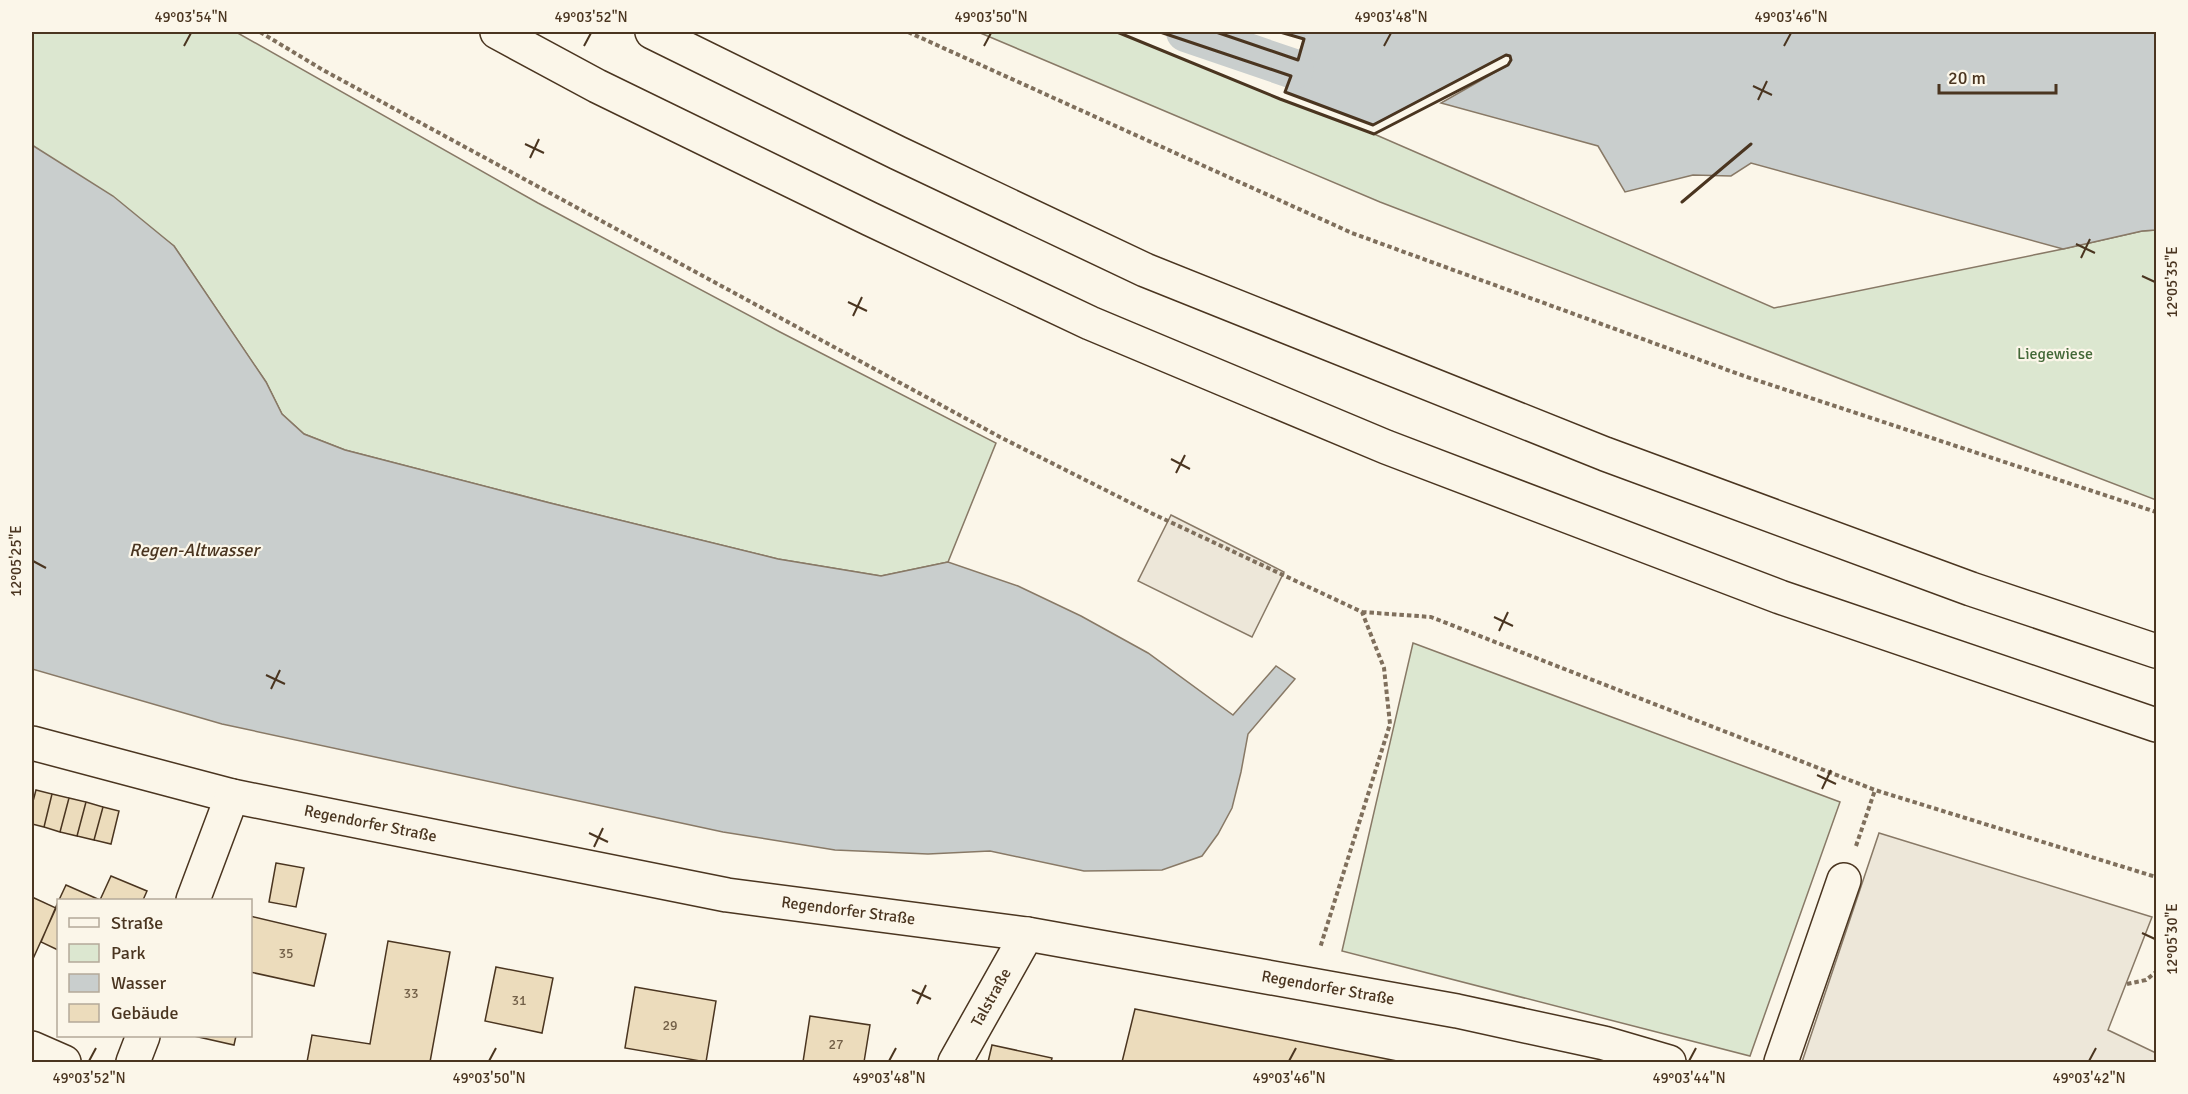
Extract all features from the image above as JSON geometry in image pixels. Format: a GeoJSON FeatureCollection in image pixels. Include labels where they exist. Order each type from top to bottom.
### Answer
{"type":"FeatureCollection","features":[{"type":"Feature","properties":{"kind":"main road"},"geometry":{"type":"LineString","coordinates":[[497,32],[597,86],[1090,323],[1386,447],[1780,597],[2157,725]]}},
{"type":"Feature","properties":{"kind":"main road"},"geometry":{"type":"LineString","coordinates":[[652,32],[898,153],[1145,270],[1605,454],[1971,589],[2157,651]]}},
{"type":"Feature","properties":{"kind":"main road","name":"Regendorfer Straße"},"geometry":{"type":"LineString","coordinates":[[32,743],[232,796],[727,895],[1027,934],[1457,1011],[1604,1043],[1669,1062]]}},
{"type":"Feature","properties":{"kind":"main road"},"geometry":{"type":"LineString","coordinates":[[193,899],[232,796]]}},
{"type":"Feature","properties":{"kind":"main road"},"geometry":{"type":"LineString","coordinates":[[1781,1062],[1844,880]]}},
{"type":"Feature","properties":{"kind":"main road","name":"Talstraße"},"geometry":{"type":"LineString","coordinates":[[955,1062],[1027,934]]}},
{"type":"Feature","properties":{"kind":"main road"},"geometry":{"type":"LineString","coordinates":[[133,1062],[142,1037]]}},
{"type":"Feature","properties":{"kind":"main road"},"geometry":{"type":"LineString","coordinates":[[32,1048],[64,1062]]}},
{"type":"Feature","properties":{"kind":"path"},"geometry":{"type":"LineString","coordinates":[[260,32],[333,75],[1000,437],[1151,513],[1362,612],[1431,617],[1875,790],[2157,877]]}},
{"type":"Feature","properties":{"kind":"path"},"geometry":{"type":"LineString","coordinates":[[908,32],[1352,233],[1744,376],[2157,512]]}},
{"type":"Feature","properties":{"kind":"path"},"geometry":{"type":"LineString","coordinates":[[1308,985],[1390,724],[1384,668],[1362,612]]}},
{"type":"Feature","properties":{"kind":"path"},"geometry":{"type":"LineString","coordinates":[[1844,880],[1875,790]]}},
{"type":"Feature","properties":{"kind":"path"},"geometry":{"type":"LineString","coordinates":[[2127,984],[2146,980],[2157,972]]}},
{"type":"Feature","properties":{"kind":"green space"},"geometry":{"type":"Polygon","coordinates":[[[32,32],[236,32],[538,203],[780,332],[996,443],[948,562],[881,576],[778,559],[345,450],[304,434],[282,414],[266,382],[174,246],[32,145],[32,32]]]}},
{"type":"Feature","properties":{"kind":"green space","name":"Liegewiese"},"geometry":{"type":"Polygon","coordinates":[[[978,32],[1117,32],[1280,99],[1374,134],[1774,308],[2142,231],[2156,230],[2156,500],[1380,202],[978,32]]]}},
{"type":"Feature","properties":{"kind":"green space"},"geometry":{"type":"Polygon","coordinates":[[[1413,643],[1840,802],[1750,1056],[1342,951],[1413,643]]]}},
{"type":"Feature","properties":{"kind":"shaded area"},"geometry":{"type":"Polygon","coordinates":[[[1171,515],[1284,572],[1252,637],[1138,581],[1171,515]]]}},
{"type":"Feature","properties":{"kind":"shaded area"},"geometry":{"type":"Polygon","coordinates":[[[1879,833],[2152,917],[2108,1030],[2156,1053],[2156,1062],[1802,1062],[1879,833]]]}},
{"type":"Feature","properties":{"kind":"water"},"geometry":{"type":"Polygon","coordinates":[[[1280,32],[2156,32],[2156,230],[2142,231],[2063,249],[1751,163],[1731,176],[1693,175],[1625,192],[1598,146],[1441,103],[1508,65],[1511,60],[1510,56],[1506,55],[1373,125],[1285,92],[1304,39],[1280,32]]]}},
{"type":"Feature","properties":{"kind":"water","name":"Regen-Altwasser"},"geometry":{"type":"Polygon","coordinates":[[[32,145],[113,196],[174,246],[266,382],[282,414],[304,434],[345,450],[778,559],[881,576],[948,562],[1018,586],[1081,616],[1148,653],[1233,715],[1276,666],[1295,679],[1248,734],[1232,808],[1218,834],[1202,856],[1162,870],[1084,871],[990,851],[928,854],[835,850],[723,832],[222,724],[32,669],[32,145]]]}},
{"type":"Feature","properties":{"kind":"building"},"geometry":{"type":"Polygon","coordinates":[[[36,790],[52,794],[44,827],[32,824],[32,805],[36,790]]]}},
{"type":"Feature","properties":{"kind":"building"},"geometry":{"type":"Polygon","coordinates":[[[52,794],[69,798],[60,832],[44,827],[52,794]]]}},
{"type":"Feature","properties":{"kind":"building"},"geometry":{"type":"Polygon","coordinates":[[[69,798],[86,802],[77,836],[60,832],[69,798]]]}},
{"type":"Feature","properties":{"kind":"building"},"geometry":{"type":"Polygon","coordinates":[[[86,802],[103,807],[94,840],[77,836],[86,802]]]}},
{"type":"Feature","properties":{"kind":"building"},"geometry":{"type":"Polygon","coordinates":[[[103,807],[119,811],[111,844],[94,840],[103,807]]]}},
{"type":"Feature","properties":{"kind":"building"},"geometry":{"type":"Polygon","coordinates":[[[276,863],[304,868],[296,907],[269,902],[276,863]]]}},
{"type":"Feature","properties":{"kind":"building"},"geometry":{"type":"Polygon","coordinates":[[[111,876],[147,891],[143,899],[100,899],[111,876]]]}},
{"type":"Feature","properties":{"kind":"building"},"geometry":{"type":"Polygon","coordinates":[[[66,885],[98,899],[59,899],[66,885]]]}},
{"type":"Feature","properties":{"kind":"building"},"geometry":{"type":"Polygon","coordinates":[[[32,897],[56,908],[32,961],[32,897]]]}},
{"type":"Feature","properties":{"kind":"building"},"geometry":{"type":"Polygon","coordinates":[[[57,904],[57,950],[41,942],[57,904]]]}},
{"type":"Feature","properties":{"kind":"building"},"geometry":{"type":"Polygon","coordinates":[[[252,916],[326,934],[314,986],[252,972],[252,916]]]}},
{"type":"Feature","properties":{"kind":"building"},"geometry":{"type":"Polygon","coordinates":[[[388,941],[450,952],[430,1062],[307,1062],[312,1035],[370,1044],[388,941]]]}},
{"type":"Feature","properties":{"kind":"building"},"geometry":{"type":"Polygon","coordinates":[[[496,967],[553,978],[542,1033],[485,1021],[496,967]]]}},
{"type":"Feature","properties":{"kind":"building"},"geometry":{"type":"Polygon","coordinates":[[[635,987],[716,1001],[706,1062],[625,1048],[635,987]]]}},
{"type":"Feature","properties":{"kind":"building"},"geometry":{"type":"Polygon","coordinates":[[[1135,1009],[1402,1062],[1122,1062],[1135,1009]]]}},
{"type":"Feature","properties":{"kind":"building"},"geometry":{"type":"Polygon","coordinates":[[[810,1016],[870,1025],[864,1062],[803,1062],[810,1016]]]}},
{"type":"Feature","properties":{"kind":"building"},"geometry":{"type":"Polygon","coordinates":[[[198,1037],[236,1037],[234,1045],[198,1037]]]}},
{"type":"Feature","properties":{"kind":"building"},"geometry":{"type":"Polygon","coordinates":[[[992,1045],[1052,1058],[1051,1062],[988,1062],[992,1045]]]}},
{"type":"Feature","properties":{"kind":"waterway"},"geometry":{"type":"LineString","coordinates":[[1186,32],[1294,69]]}},
{"type":"Feature","properties":{"kind":"wall"},"geometry":{"type":"LineString","coordinates":[[1117,32],[1280,99],[1374,134],[1508,65],[1511,60],[1510,56],[1506,55],[1373,125],[1285,92],[1291,76],[1160,32]]}},
{"type":"Feature","properties":{"kind":"wall"},"geometry":{"type":"LineString","coordinates":[[1216,32],[1298,60],[1304,39],[1280,32]]}},
{"type":"Feature","properties":{"kind":"wall"},"geometry":{"type":"LineString","coordinates":[[1682,202],[1751,144]]}}]}
